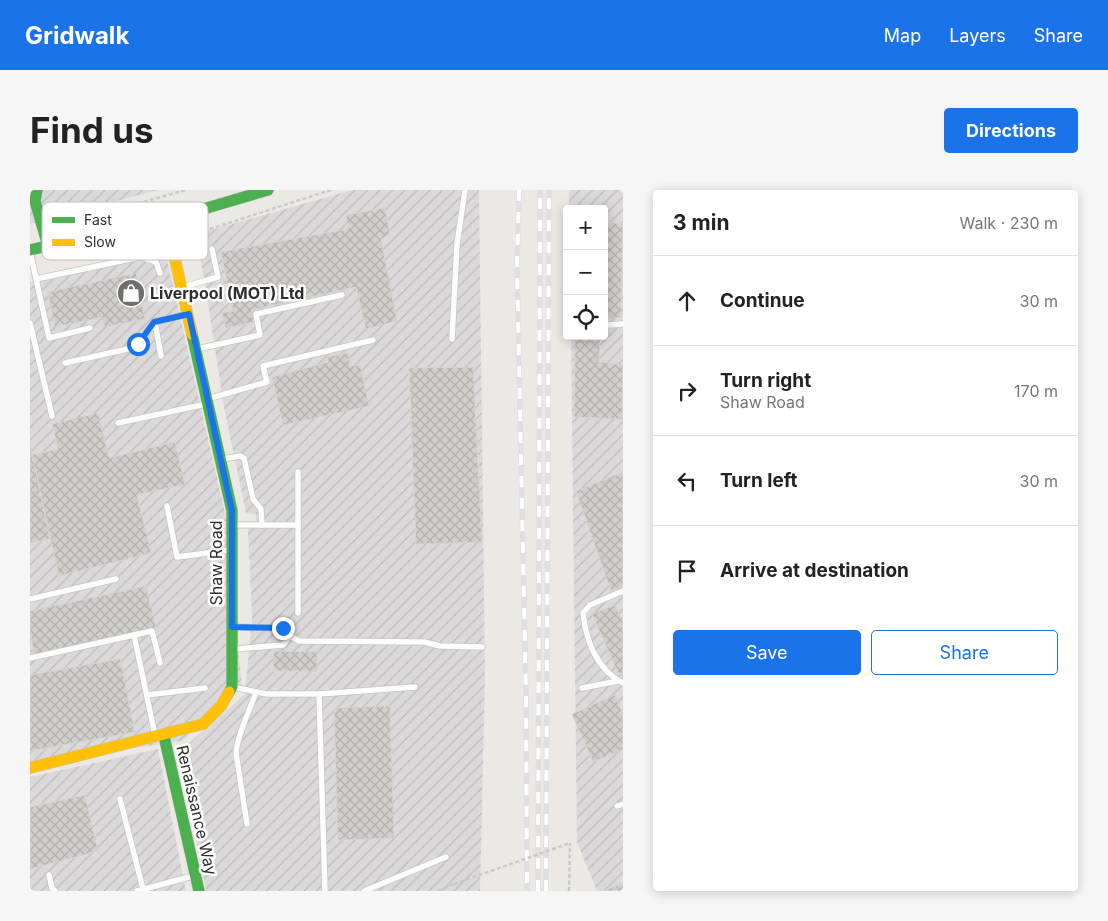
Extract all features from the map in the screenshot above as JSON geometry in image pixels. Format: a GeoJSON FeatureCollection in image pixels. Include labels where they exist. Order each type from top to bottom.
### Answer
{"type":"FeatureCollection","features":[{"type":"Feature","properties":{"kind":"street"},"geometry":{"type":"LineString","coordinates":[[37,190],[35,200],[42,226]]}},
{"type":"Feature","properties":{"kind":"street"},"geometry":{"type":"LineString","coordinates":[[208,208],[268,190]]}},
{"type":"Feature","properties":{"kind":"street","name":"Shaw Road"},"geometry":{"type":"LineString","coordinates":[[176,260],[232,511],[232,687]]}},
{"type":"Feature","properties":{"kind":"street"},"geometry":{"type":"LineString","coordinates":[[30,768],[160,737],[203,724],[221,706],[232,687]]}},
{"type":"Feature","properties":{"kind":"street","name":"Renaissance Way"},"geometry":{"type":"LineString","coordinates":[[160,737],[199,891]]}},
{"type":"Feature","properties":{"kind":"lane"},"geometry":{"type":"LineString","coordinates":[[452,339],[457,244],[465,190]]}},
{"type":"Feature","properties":{"kind":"lane"},"geometry":{"type":"LineString","coordinates":[[183,287],[218,278],[212,249]]}},
{"type":"Feature","properties":{"kind":"lane"},"geometry":{"type":"LineString","coordinates":[[30,251],[50,338],[90,328]]}},
{"type":"Feature","properties":{"kind":"lane"},"geometry":{"type":"LineString","coordinates":[[36,280],[126,260]]}},
{"type":"Feature","properties":{"kind":"lane"},"geometry":{"type":"LineString","coordinates":[[150,260],[156,262],[160,273]]}},
{"type":"Feature","properties":{"kind":"lane"},"geometry":{"type":"LineString","coordinates":[[196,349],[260,335],[256,314],[342,295]]}},
{"type":"Feature","properties":{"kind":"lane"},"geometry":{"type":"LineString","coordinates":[[65,363],[132,348],[138,344],[154,322],[189,314]]}},
{"type":"Feature","properties":{"kind":"lane"},"geometry":{"type":"LineString","coordinates":[[154,322],[161,356]]}},
{"type":"Feature","properties":{"kind":"lane"},"geometry":{"type":"LineString","coordinates":[[30,323],[52,416]]}},
{"type":"Feature","properties":{"kind":"lane"},"geometry":{"type":"LineString","coordinates":[[608,325],[623,324]]}},
{"type":"Feature","properties":{"kind":"lane"},"geometry":{"type":"LineString","coordinates":[[118,423],[208,401],[268,382],[263,366],[373,340]]}},
{"type":"Feature","properties":{"kind":"lane"},"geometry":{"type":"LineString","coordinates":[[221,460],[240,456],[244,458],[253,499],[261,509],[262,525]]}},
{"type":"Feature","properties":{"kind":"lane"},"geometry":{"type":"LineString","coordinates":[[298,472],[298,613]]}},
{"type":"Feature","properties":{"kind":"lane"},"geometry":{"type":"LineString","coordinates":[[167,506],[177,557],[232,550]]}},
{"type":"Feature","properties":{"kind":"lane"},"geometry":{"type":"LineString","coordinates":[[232,525],[298,525]]}},
{"type":"Feature","properties":{"kind":"lane"},"geometry":{"type":"LineString","coordinates":[[30,599],[116,579]]}},
{"type":"Feature","properties":{"kind":"lane"},"geometry":{"type":"LineString","coordinates":[[621,682],[603,667],[593,652],[585,628],[584,613],[590,605],[623,591]]}},
{"type":"Feature","properties":{"kind":"lane"},"geometry":{"type":"LineString","coordinates":[[232,627],[283,628],[290,636],[306,642],[424,642],[440,646],[482,647]]}},
{"type":"Feature","properties":{"kind":"lane"},"geometry":{"type":"LineString","coordinates":[[30,658],[152,631],[160,664]]}},
{"type":"Feature","properties":{"kind":"lane"},"geometry":{"type":"LineString","coordinates":[[134,635],[147,695],[160,737]]}},
{"type":"Feature","properties":{"kind":"lane"},"geometry":{"type":"LineString","coordinates":[[232,649],[282,645],[290,636]]}},
{"type":"Feature","properties":{"kind":"lane"},"geometry":{"type":"LineString","coordinates":[[582,688],[621,682]]}},
{"type":"Feature","properties":{"kind":"lane"},"geometry":{"type":"LineString","coordinates":[[232,687],[267,694],[319,694],[415,687]]}},
{"type":"Feature","properties":{"kind":"lane"},"geometry":{"type":"LineString","coordinates":[[147,695],[205,688]]}},
{"type":"Feature","properties":{"kind":"lane"},"geometry":{"type":"LineString","coordinates":[[247,824],[236,743],[256,692]]}},
{"type":"Feature","properties":{"kind":"lane"},"geometry":{"type":"LineString","coordinates":[[319,694],[325,891]]}},
{"type":"Feature","properties":{"kind":"lane"},"geometry":{"type":"LineString","coordinates":[[120,799],[140,890],[195,875]]}},
{"type":"Feature","properties":{"kind":"lane"},"geometry":{"type":"LineString","coordinates":[[364,891],[446,857]]}},
{"type":"Feature","properties":{"kind":"lane"},"geometry":{"type":"LineString","coordinates":[[49,876],[52,888],[55,891]]}},
{"type":"Feature","properties":{"kind":"path"},"geometry":{"type":"LineString","coordinates":[[143,202],[186,190]]}},
{"type":"Feature","properties":{"kind":"path"},"geometry":{"type":"LineString","coordinates":[[438,891],[570,843],[569,891]]}},
{"type":"Feature","properties":{"kind":"shaded area"},"geometry":{"type":"Polygon","coordinates":[[[30,190],[158,190],[113,202],[42,202],[42,221],[30,224],[30,190]]]}},
{"type":"Feature","properties":{"kind":"shaded area"},"geometry":{"type":"Polygon","coordinates":[[[352,190],[479,190],[485,677],[480,891],[206,891],[179,752],[245,694],[252,617],[248,530],[256,524],[256,514],[246,513],[224,407],[201,260],[208,260],[208,231],[352,190]]]}},
{"type":"Feature","properties":{"kind":"shaded area"},"geometry":{"type":"Polygon","coordinates":[[[569,190],[623,190],[623,891],[597,891],[577,842],[571,340],[608,340],[608,205],[569,205],[569,190]]]}},
{"type":"Feature","properties":{"kind":"shaded area"},"geometry":{"type":"Polygon","coordinates":[[[141,260],[167,260],[225,513],[242,686],[182,741],[30,763],[30,282],[141,260]]]}},
{"type":"Feature","properties":{"kind":"shaded area"},"geometry":{"type":"Polygon","coordinates":[[[158,749],[186,891],[30,891],[30,777],[158,749]]]}},
{"type":"Feature","properties":{"kind":"building"},"geometry":{"type":"Polygon","coordinates":[[[385,208],[390,234],[381,239],[397,321],[366,329],[356,287],[251,310],[254,322],[226,328],[222,313],[233,311],[221,252],[348,229],[346,215],[385,208]]]}},
{"type":"Feature","properties":{"kind":"building"},"geometry":{"type":"Polygon","coordinates":[[[608,222],[623,224],[621,317],[608,319],[608,222]]]}},
{"type":"Feature","properties":{"kind":"building"},"geometry":{"type":"Polygon","coordinates":[[[136,273],[145,319],[105,327],[102,317],[55,327],[48,292],[136,273]]]}},
{"type":"Feature","properties":{"kind":"building"},"geometry":{"type":"Polygon","coordinates":[[[575,340],[600,340],[599,362],[623,365],[622,419],[574,417],[575,340]]]}},
{"type":"Feature","properties":{"kind":"building"},"geometry":{"type":"Polygon","coordinates":[[[348,353],[350,366],[360,365],[369,406],[283,425],[272,377],[329,362],[327,357],[348,353]]]}},
{"type":"Feature","properties":{"kind":"building"},"geometry":{"type":"Polygon","coordinates":[[[473,367],[482,542],[416,544],[409,368],[473,367]]]}},
{"type":"Feature","properties":{"kind":"building"},"geometry":{"type":"Polygon","coordinates":[[[98,413],[109,458],[175,442],[185,484],[137,495],[151,553],[59,576],[32,455],[58,449],[52,424],[98,413]]]}},
{"type":"Feature","properties":{"kind":"building"},"geometry":{"type":"Polygon","coordinates":[[[30,443],[50,539],[30,543],[30,443]]]}},
{"type":"Feature","properties":{"kind":"building"},"geometry":{"type":"Polygon","coordinates":[[[623,472],[623,586],[611,591],[576,491],[623,472]]]}},
{"type":"Feature","properties":{"kind":"building"},"geometry":{"type":"Polygon","coordinates":[[[146,586],[156,628],[35,656],[30,632],[30,611],[146,586]]]}},
{"type":"Feature","properties":{"kind":"building"},"geometry":{"type":"Polygon","coordinates":[[[615,605],[621,618],[623,617],[623,676],[620,677],[592,614],[615,605]]]}},
{"type":"Feature","properties":{"kind":"building"},"geometry":{"type":"Polygon","coordinates":[[[274,651],[317,652],[317,671],[273,671],[274,651]]]}},
{"type":"Feature","properties":{"kind":"building"},"geometry":{"type":"Polygon","coordinates":[[[120,659],[135,732],[30,751],[30,675],[120,659]]]}},
{"type":"Feature","properties":{"kind":"building"},"geometry":{"type":"Polygon","coordinates":[[[615,695],[623,715],[623,749],[593,762],[572,714],[615,695]]]}},
{"type":"Feature","properties":{"kind":"building"},"geometry":{"type":"Polygon","coordinates":[[[390,706],[394,838],[338,840],[334,708],[390,706]]]}},
{"type":"Feature","properties":{"kind":"building"},"geometry":{"type":"Polygon","coordinates":[[[85,795],[98,851],[30,869],[30,807],[85,795]]]}},
{"type":"Feature","properties":{"kind":"building"},"geometry":{"type":"Polygon","coordinates":[[[623,883],[623,891],[604,891],[623,883]]]}},
{"type":"Feature","properties":{"kind":"railway"},"geometry":{"type":"LineString","coordinates":[[519,190],[517,268],[526,696],[527,891]]}},
{"type":"Feature","properties":{"kind":"railway"},"geometry":{"type":"LineString","coordinates":[[538,891],[540,190]]}},
{"type":"Feature","properties":{"kind":"railway"},"geometry":{"type":"LineString","coordinates":[[546,891],[549,190]]}},
{"type":"Feature","properties":{"kind":"traffic: fast"},"geometry":{"type":"LineString","coordinates":[[37,190],[35,201],[42,225]]}},
{"type":"Feature","properties":{"kind":"traffic: fast"},"geometry":{"type":"LineString","coordinates":[[208,208],[268,190]]}},
{"type":"Feature","properties":{"kind":"traffic: fast"},"geometry":{"type":"LineString","coordinates":[[30,250],[42,247]]}},
{"type":"Feature","properties":{"kind":"traffic: fast"},"geometry":{"type":"LineString","coordinates":[[192,334],[232,511],[232,687],[229,692]]}},
{"type":"Feature","properties":{"kind":"traffic: fast"},"geometry":{"type":"LineString","coordinates":[[164,736],[199,891]]}},
{"type":"Feature","properties":{"kind":"traffic: slow"},"geometry":{"type":"LineString","coordinates":[[175,260],[192,334]]}},
{"type":"Feature","properties":{"kind":"traffic: slow"},"geometry":{"type":"LineString","coordinates":[[30,768],[203,724],[221,706],[229,692]]}},
{"type":"Feature","properties":{"kind":"place","name":"Liverpool (MOT) Ltd"},"geometry":{"type":"Point","coordinates":[131,293]}},
{"type":"Feature","properties":{"kind":"route"},"geometry":{"type":"LineString","coordinates":[[138,344],[154,322],[189,314],[232,511],[232,627],[283,628]]}}]}
